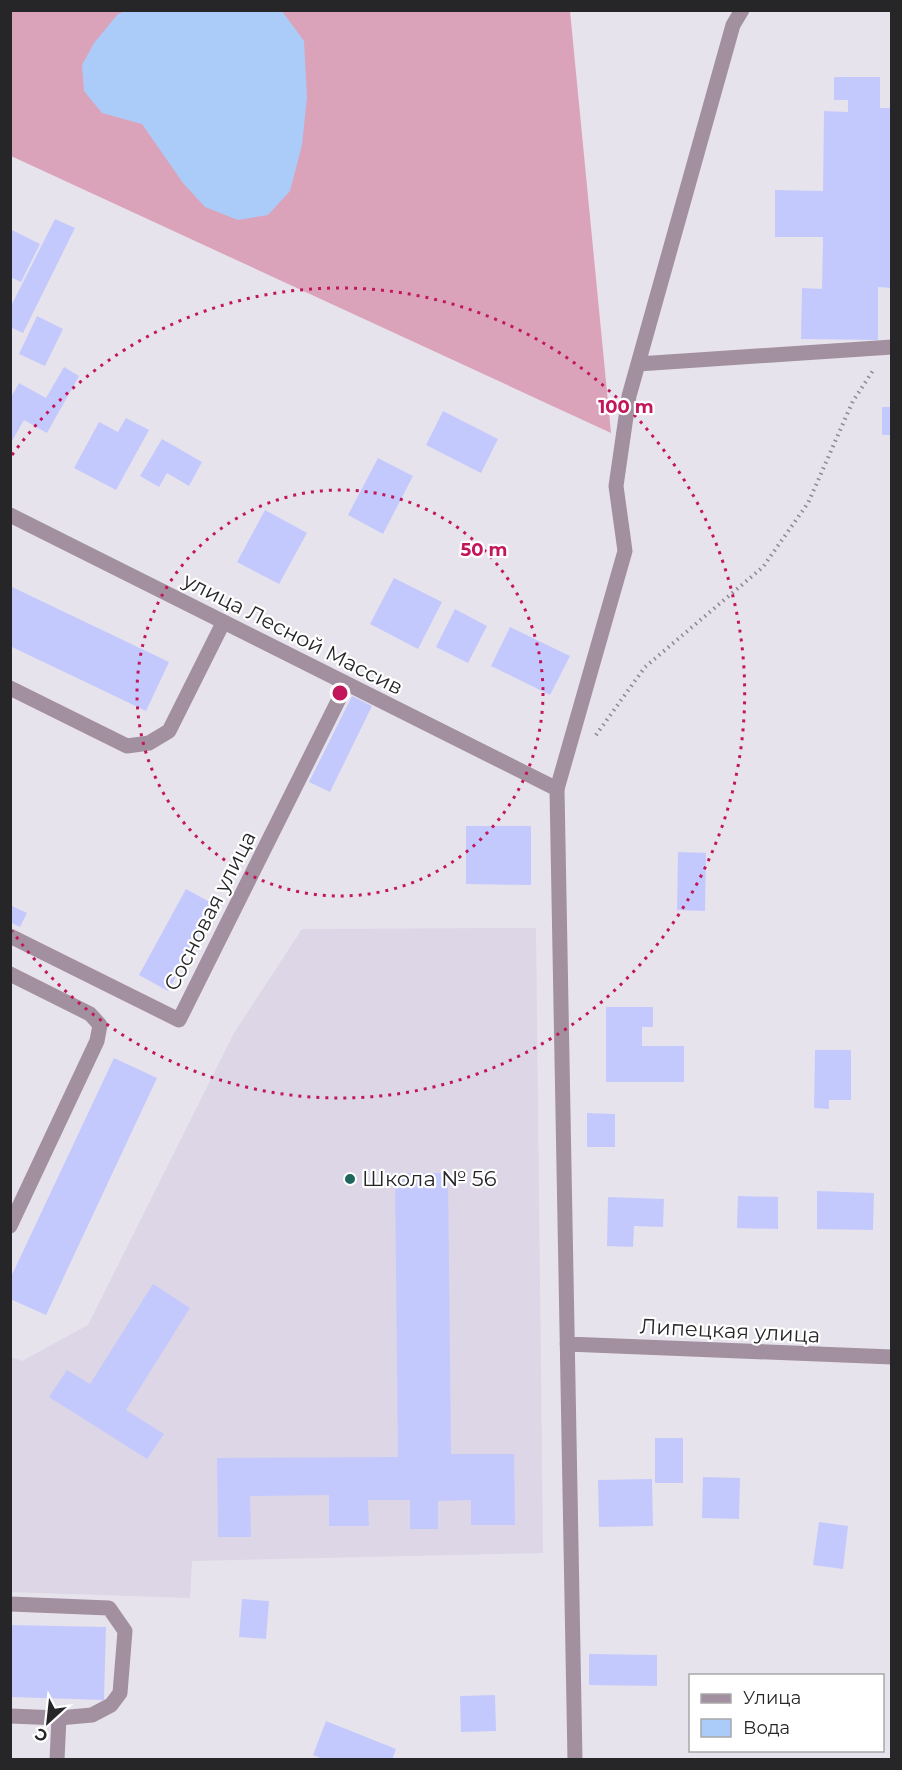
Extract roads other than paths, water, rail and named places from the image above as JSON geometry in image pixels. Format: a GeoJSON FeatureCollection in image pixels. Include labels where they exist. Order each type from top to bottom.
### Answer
{"type":"FeatureCollection","features":[{"type":"Feature","properties":{"kind":"street"},"geometry":{"type":"LineString","coordinates":[[575,1760],[557,789],[625,551],[616,486],[629,396],[734,25],[742,10]]}},
{"type":"Feature","properties":{"kind":"street"},"geometry":{"type":"LineString","coordinates":[[638,364],[889,347]]}},
{"type":"Feature","properties":{"kind":"street","name":"улица Лесной Массив"},"geometry":{"type":"LineString","coordinates":[[10,515],[557,789]]}},
{"type":"Feature","properties":{"kind":"street"},"geometry":{"type":"LineString","coordinates":[[10,688],[127,746],[149,743],[170,731],[223,622]]}},
{"type":"Feature","properties":{"kind":"street","name":"Сосновая улица"},"geometry":{"type":"LineString","coordinates":[[10,936],[179,1020],[346,685]]}},
{"type":"Feature","properties":{"kind":"street"},"geometry":{"type":"LineString","coordinates":[[10,974],[90,1014],[100,1025],[97,1041],[10,1226]]}},
{"type":"Feature","properties":{"kind":"street","name":"Липецкая улица"},"geometry":{"type":"LineString","coordinates":[[567,1344],[891,1357]]}},
{"type":"Feature","properties":{"kind":"street"},"geometry":{"type":"LineString","coordinates":[[10,1604],[109,1608],[125,1631],[120,1693],[111,1705],[92,1715],[58,1718],[10,1716]]}},
{"type":"Feature","properties":{"kind":"street"},"geometry":{"type":"LineString","coordinates":[[57,1760],[58,1718]]}},
{"type":"Feature","properties":{"kind":"water"},"geometry":{"type":"Polygon","coordinates":[[[125,11],[282,11],[304,41],[307,97],[302,145],[290,191],[268,215],[238,220],[205,207],[183,183],[142,124],[102,113],[84,91],[82,65],[94,43],[118,14],[125,11]]]}},
{"type":"Feature","properties":{"kind":"place","name":"Школа № 56"},"geometry":{"type":"Point","coordinates":[350,1179]}}]}
